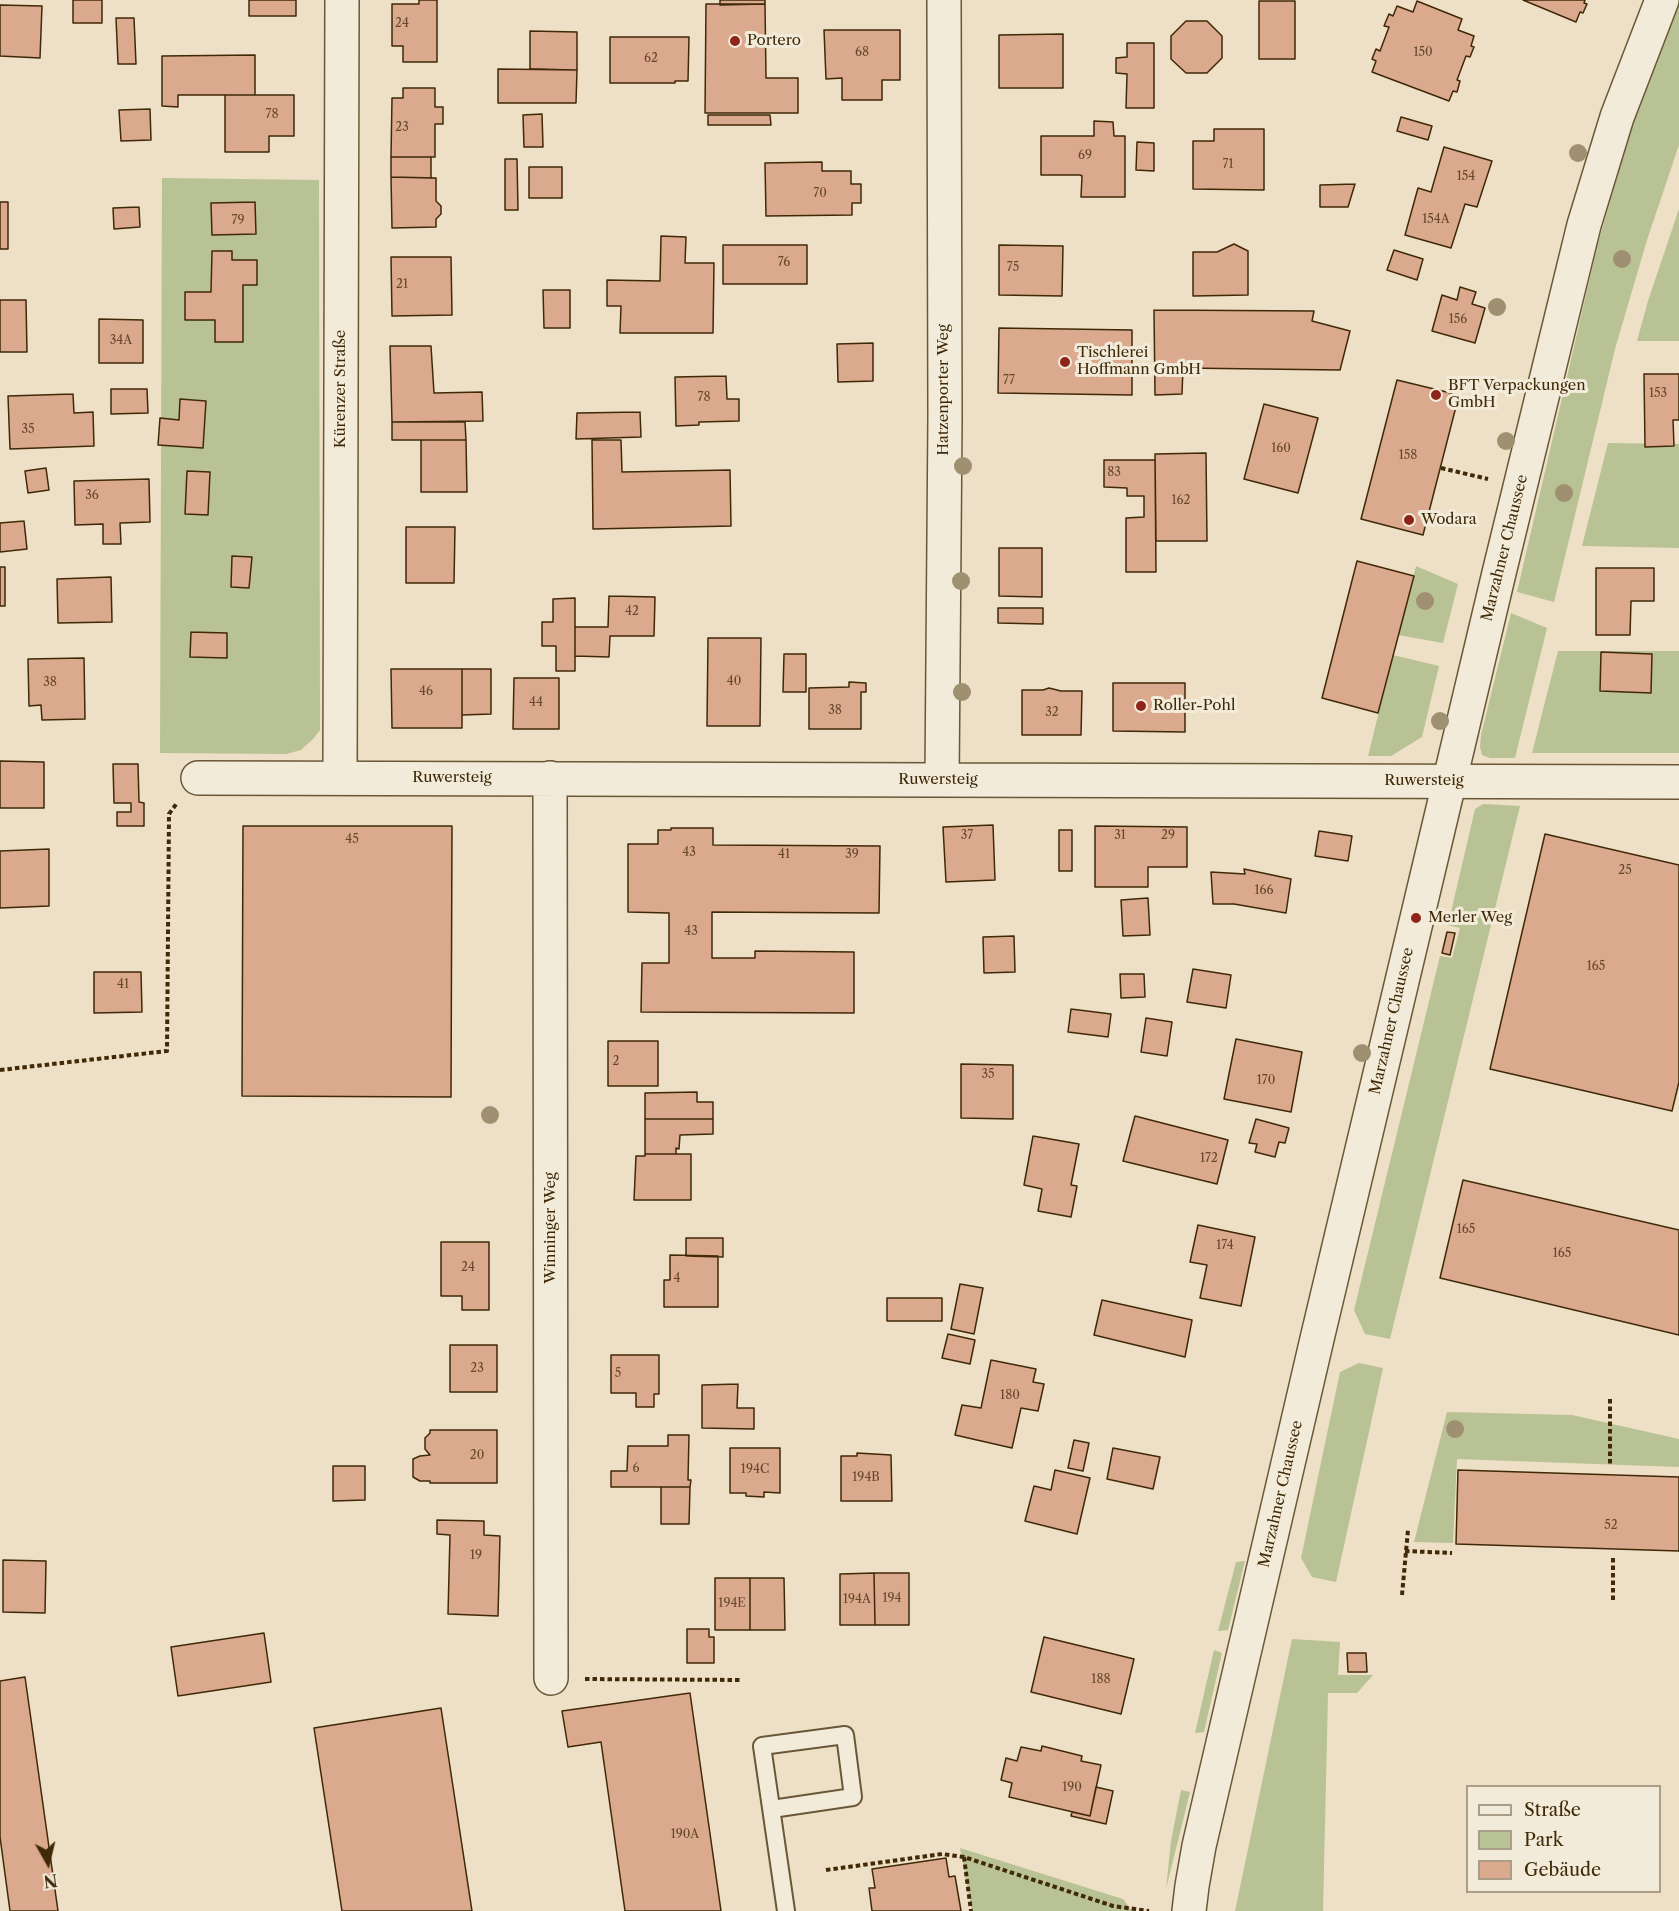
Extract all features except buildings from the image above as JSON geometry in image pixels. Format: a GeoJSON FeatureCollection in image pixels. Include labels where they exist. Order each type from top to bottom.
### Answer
{"type":"FeatureCollection","features":[{"type":"Feature","properties":{"kind":"street","name":"Kürenzer Straße"},"geometry":{"type":"LineString","coordinates":[[340,777],[342,0]]}},
{"type":"Feature","properties":{"kind":"street","name":"Hatzenporter Weg"},"geometry":{"type":"LineString","coordinates":[[942,780],[945,417],[944,0]]}},
{"type":"Feature","properties":{"kind":"street","name":"Marzahner Chaussee"},"geometry":{"type":"LineString","coordinates":[[1189,1911],[1204,1823],[1319,1328],[1584,225],[1617,117],[1662,0]]}},
{"type":"Feature","properties":{"kind":"street","name":"Ruwersteig"},"geometry":{"type":"LineString","coordinates":[[198,778],[1679,782]]}},
{"type":"Feature","properties":{"kind":"street","name":"Winninger Weg"},"geometry":{"type":"LineString","coordinates":[[550,778],[551,1678]]}},
{"type":"Feature","properties":{"kind":"lane"},"geometry":{"type":"LineString","coordinates":[[772,1809],[853,1797],[845,1735],[762,1746],[786,1911]]}},
{"type":"Feature","properties":{"kind":"path"},"geometry":{"type":"LineString","coordinates":[[1441,468],[1489,479]]}},
{"type":"Feature","properties":{"kind":"path"},"geometry":{"type":"LineString","coordinates":[[0,1070],[167,1051],[169,814],[198,778]]}},
{"type":"Feature","properties":{"kind":"path"},"geometry":{"type":"LineString","coordinates":[[1610,1399],[1610,1464]]}},
{"type":"Feature","properties":{"kind":"path"},"geometry":{"type":"LineString","coordinates":[[1402,1595],[1408,1530]]}},
{"type":"Feature","properties":{"kind":"path"},"geometry":{"type":"LineString","coordinates":[[1405,1551],[1452,1553]]}},
{"type":"Feature","properties":{"kind":"path"},"geometry":{"type":"LineString","coordinates":[[1613,1555],[1613,1600]]}},
{"type":"Feature","properties":{"kind":"path"},"geometry":{"type":"LineString","coordinates":[[551,1678],[740,1680]]}},
{"type":"Feature","properties":{"kind":"path"},"geometry":{"type":"LineString","coordinates":[[826,1870],[942,1854],[964,1857],[1113,1906],[1149,1911]]}},
{"type":"Feature","properties":{"kind":"path"},"geometry":{"type":"LineString","coordinates":[[964,1857],[971,1911]]}},
{"type":"Feature","properties":{"kind":"green space"},"geometry":{"type":"Polygon","coordinates":[[[1679,1],[1679,145],[1647,240],[1615,349],[1554,602],[1517,592],[1598,243],[1632,126],[1679,1]]]}},
{"type":"Feature","properties":{"kind":"green space"},"geometry":{"type":"Polygon","coordinates":[[[162,178],[319,180],[320,730],[301,750],[286,754],[160,753],[162,178]]]}},
{"type":"Feature","properties":{"kind":"green space"},"geometry":{"type":"Polygon","coordinates":[[[1679,209],[1679,341],[1637,341],[1648,301],[1679,209]]]}},
{"type":"Feature","properties":{"kind":"green space"},"geometry":{"type":"Polygon","coordinates":[[[1608,443],[1679,444],[1679,548],[1582,546],[1608,443]]]}},
{"type":"Feature","properties":{"kind":"green space"},"geometry":{"type":"Polygon","coordinates":[[[1416,566],[1458,584],[1443,643],[1398,635],[1416,566]]]}},
{"type":"Feature","properties":{"kind":"green space"},"geometry":{"type":"Polygon","coordinates":[[[1511,613],[1547,628],[1515,758],[1490,758],[1482,755],[1481,735],[1511,613]]]}},
{"type":"Feature","properties":{"kind":"green space"},"geometry":{"type":"Polygon","coordinates":[[[1558,651],[1679,651],[1679,753],[1532,753],[1558,651]]]}},
{"type":"Feature","properties":{"kind":"green space"},"geometry":{"type":"Polygon","coordinates":[[[1393,655],[1439,666],[1422,737],[1391,756],[1368,756],[1393,655]]]}},
{"type":"Feature","properties":{"kind":"green space"},"geometry":{"type":"Polygon","coordinates":[[[1483,804],[1520,806],[1390,1339],[1365,1334],[1354,1310],[1440,956],[1452,958],[1460,928],[1448,925],[1475,809],[1483,804]]]}},
{"type":"Feature","properties":{"kind":"green space"},"geometry":{"type":"Polygon","coordinates":[[[1359,1363],[1383,1368],[1336,1582],[1312,1577],[1301,1558],[1340,1372],[1359,1363]]]}},
{"type":"Feature","properties":{"kind":"green space"},"geometry":{"type":"Polygon","coordinates":[[[1447,1412],[1572,1415],[1679,1439],[1679,1467],[1457,1459],[1453,1543],[1414,1542],[1447,1412]]]}},
{"type":"Feature","properties":{"kind":"green space"},"geometry":{"type":"Polygon","coordinates":[[[1245,1561],[1228,1630],[1218,1631],[1236,1562],[1245,1561]]]}},
{"type":"Feature","properties":{"kind":"green space"},"geometry":{"type":"Polygon","coordinates":[[[1292,1639],[1340,1642],[1338,1675],[1373,1675],[1357,1693],[1328,1693],[1323,1911],[1235,1911],[1292,1639]]]}},
{"type":"Feature","properties":{"kind":"green space"},"geometry":{"type":"Polygon","coordinates":[[[1214,1650],[1222,1653],[1204,1732],[1195,1733],[1214,1650]]]}},
{"type":"Feature","properties":{"kind":"green space"},"geometry":{"type":"Polygon","coordinates":[[[1181,1790],[1190,1792],[1166,1889],[1171,1841],[1181,1790]]]}},
{"type":"Feature","properties":{"kind":"green space"},"geometry":{"type":"Polygon","coordinates":[[[960,1848],[1123,1899],[1132,1911],[972,1911],[960,1848]]]}},
{"type":"Feature","properties":{"kind":"place","name":"Portero"},"geometry":{"type":"Point","coordinates":[735,41]}},
{"type":"Feature","properties":{"kind":"place","name":"Tischlerei Hoffmann GmbH"},"geometry":{"type":"Point","coordinates":[1065,362]}},
{"type":"Feature","properties":{"kind":"place","name":"BFT Verpackungen GmbH"},"geometry":{"type":"Point","coordinates":[1436,395]}},
{"type":"Feature","properties":{"kind":"place","name":"Wodara"},"geometry":{"type":"Point","coordinates":[1409,520]}},
{"type":"Feature","properties":{"kind":"place","name":"Roller-Pohl"},"geometry":{"type":"Point","coordinates":[1141,706]}},
{"type":"Feature","properties":{"kind":"place","name":"Merler Weg"},"geometry":{"type":"Point","coordinates":[1416,918]}}]}
